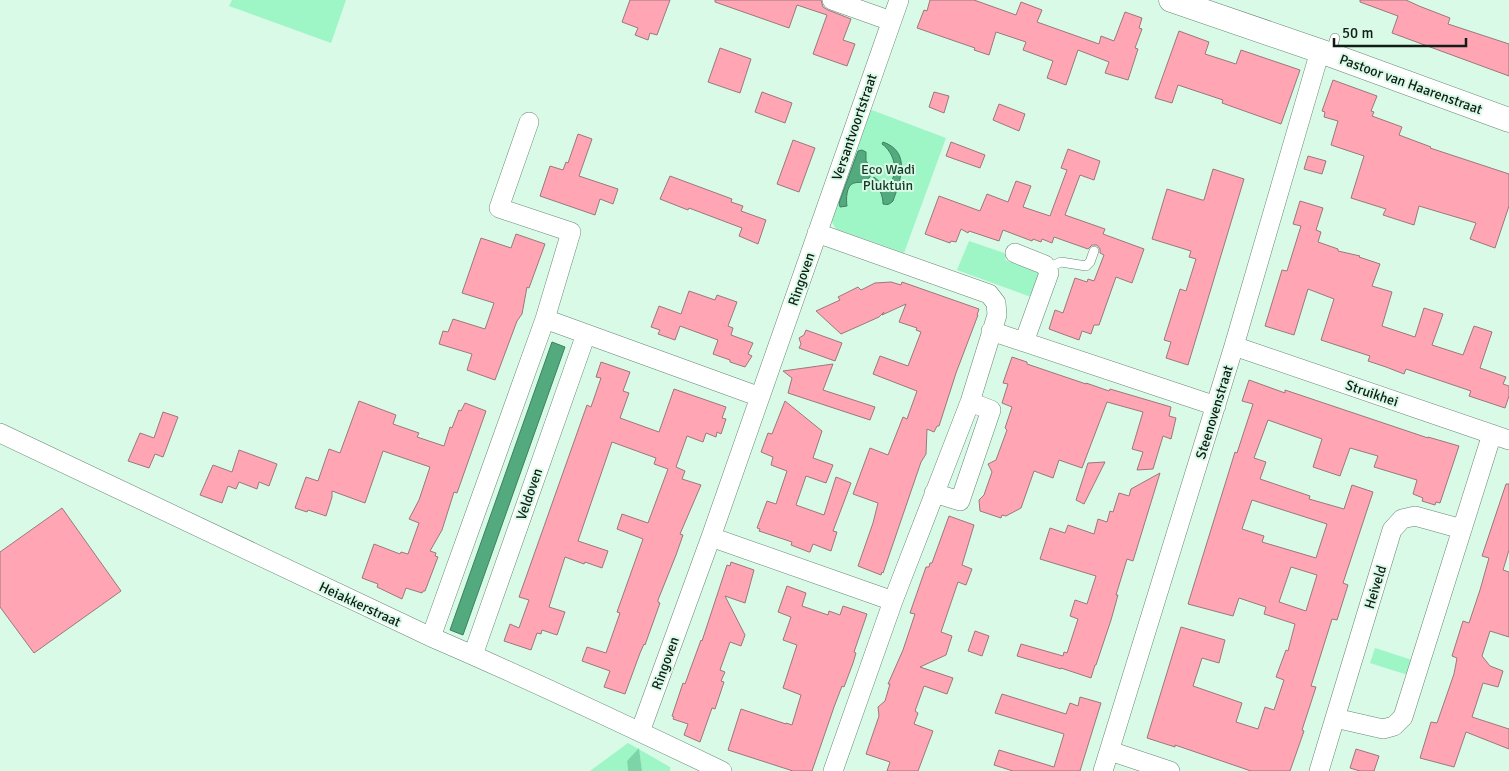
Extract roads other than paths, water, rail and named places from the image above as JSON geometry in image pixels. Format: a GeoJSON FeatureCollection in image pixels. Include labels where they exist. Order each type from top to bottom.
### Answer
{"type":"FeatureCollection","features":[{"type":"Feature","properties":{"kind":"street"},"geometry":{"type":"LineString","coordinates":[[832,0],[891,20]]}},
{"type":"Feature","properties":{"kind":"street","name":"Versantvoortstraat"},"geometry":{"type":"LineString","coordinates":[[817,232],[899,0]]}},
{"type":"Feature","properties":{"kind":"street","name":"Pastoor van Haarenstraat"},"geometry":{"type":"LineString","coordinates":[[1171,0],[1328,48],[1509,120]]}},
{"type":"Feature","properties":{"kind":"street","name":"Steenovenstraat"},"geometry":{"type":"LineString","coordinates":[[1104,771],[1234,346],[1328,48]]}},
{"type":"Feature","properties":{"kind":"street"},"geometry":{"type":"LineString","coordinates":[[431,637],[545,319],[571,232],[499,208],[529,122]]}},
{"type":"Feature","properties":{"kind":"street"},"geometry":{"type":"LineString","coordinates":[[817,232],[989,294],[996,303],[997,315],[970,402],[893,601],[833,771]]}},
{"type":"Feature","properties":{"kind":"street","name":"Ringoven"},"geometry":{"type":"LineString","coordinates":[[640,732],[711,537],[817,232]]}},
{"type":"Feature","properties":{"kind":"street"},"geometry":{"type":"LineString","coordinates":[[1015,253],[1046,265],[1049,273],[1024,342]]}},
{"type":"Feature","properties":{"kind":"street"},"geometry":{"type":"LineString","coordinates":[[545,319],[760,397]]}},
{"type":"Feature","properties":{"kind":"street"},"geometry":{"type":"LineString","coordinates":[[991,331],[1216,406]]}},
{"type":"Feature","properties":{"kind":"street","name":"Veldoven"},"geometry":{"type":"LineString","coordinates":[[473,655],[586,334]]}},
{"type":"Feature","properties":{"kind":"street","name":"Struikhei"},"geometry":{"type":"LineString","coordinates":[[1234,346],[1501,437]]}},
{"type":"Feature","properties":{"kind":"street"},"geometry":{"type":"LineString","coordinates":[[934,493],[960,501],[992,410],[970,402]]}},
{"type":"Feature","properties":{"kind":"street","name":"Heiakkerstraat"},"geometry":{"type":"LineString","coordinates":[[0,433],[431,637],[722,771]]}},
{"type":"Feature","properties":{"kind":"street"},"geometry":{"type":"LineString","coordinates":[[1335,718],[1383,729],[1394,726],[1403,717],[1462,529],[1501,437]]}},
{"type":"Feature","properties":{"kind":"street","name":"Heiveld"},"geometry":{"type":"LineString","coordinates":[[1319,771],[1392,530],[1402,519],[1415,516],[1462,529]]}},
{"type":"Feature","properties":{"kind":"street"},"geometry":{"type":"LineString","coordinates":[[711,537],[893,601]]}},
{"type":"Feature","properties":{"kind":"street"},"geometry":{"type":"LineString","coordinates":[[1110,751],[1170,771]]}},
{"type":"Feature","properties":{"kind":"lane"},"geometry":{"type":"LineString","coordinates":[[1047,268],[1062,262],[1086,266],[1094,252]]}},
{"type":"Feature","properties":{"kind":"park label","name":"Eco Wadi Pluktuin"},"geometry":{"type":"Point","coordinates":[888,177]}}]}
